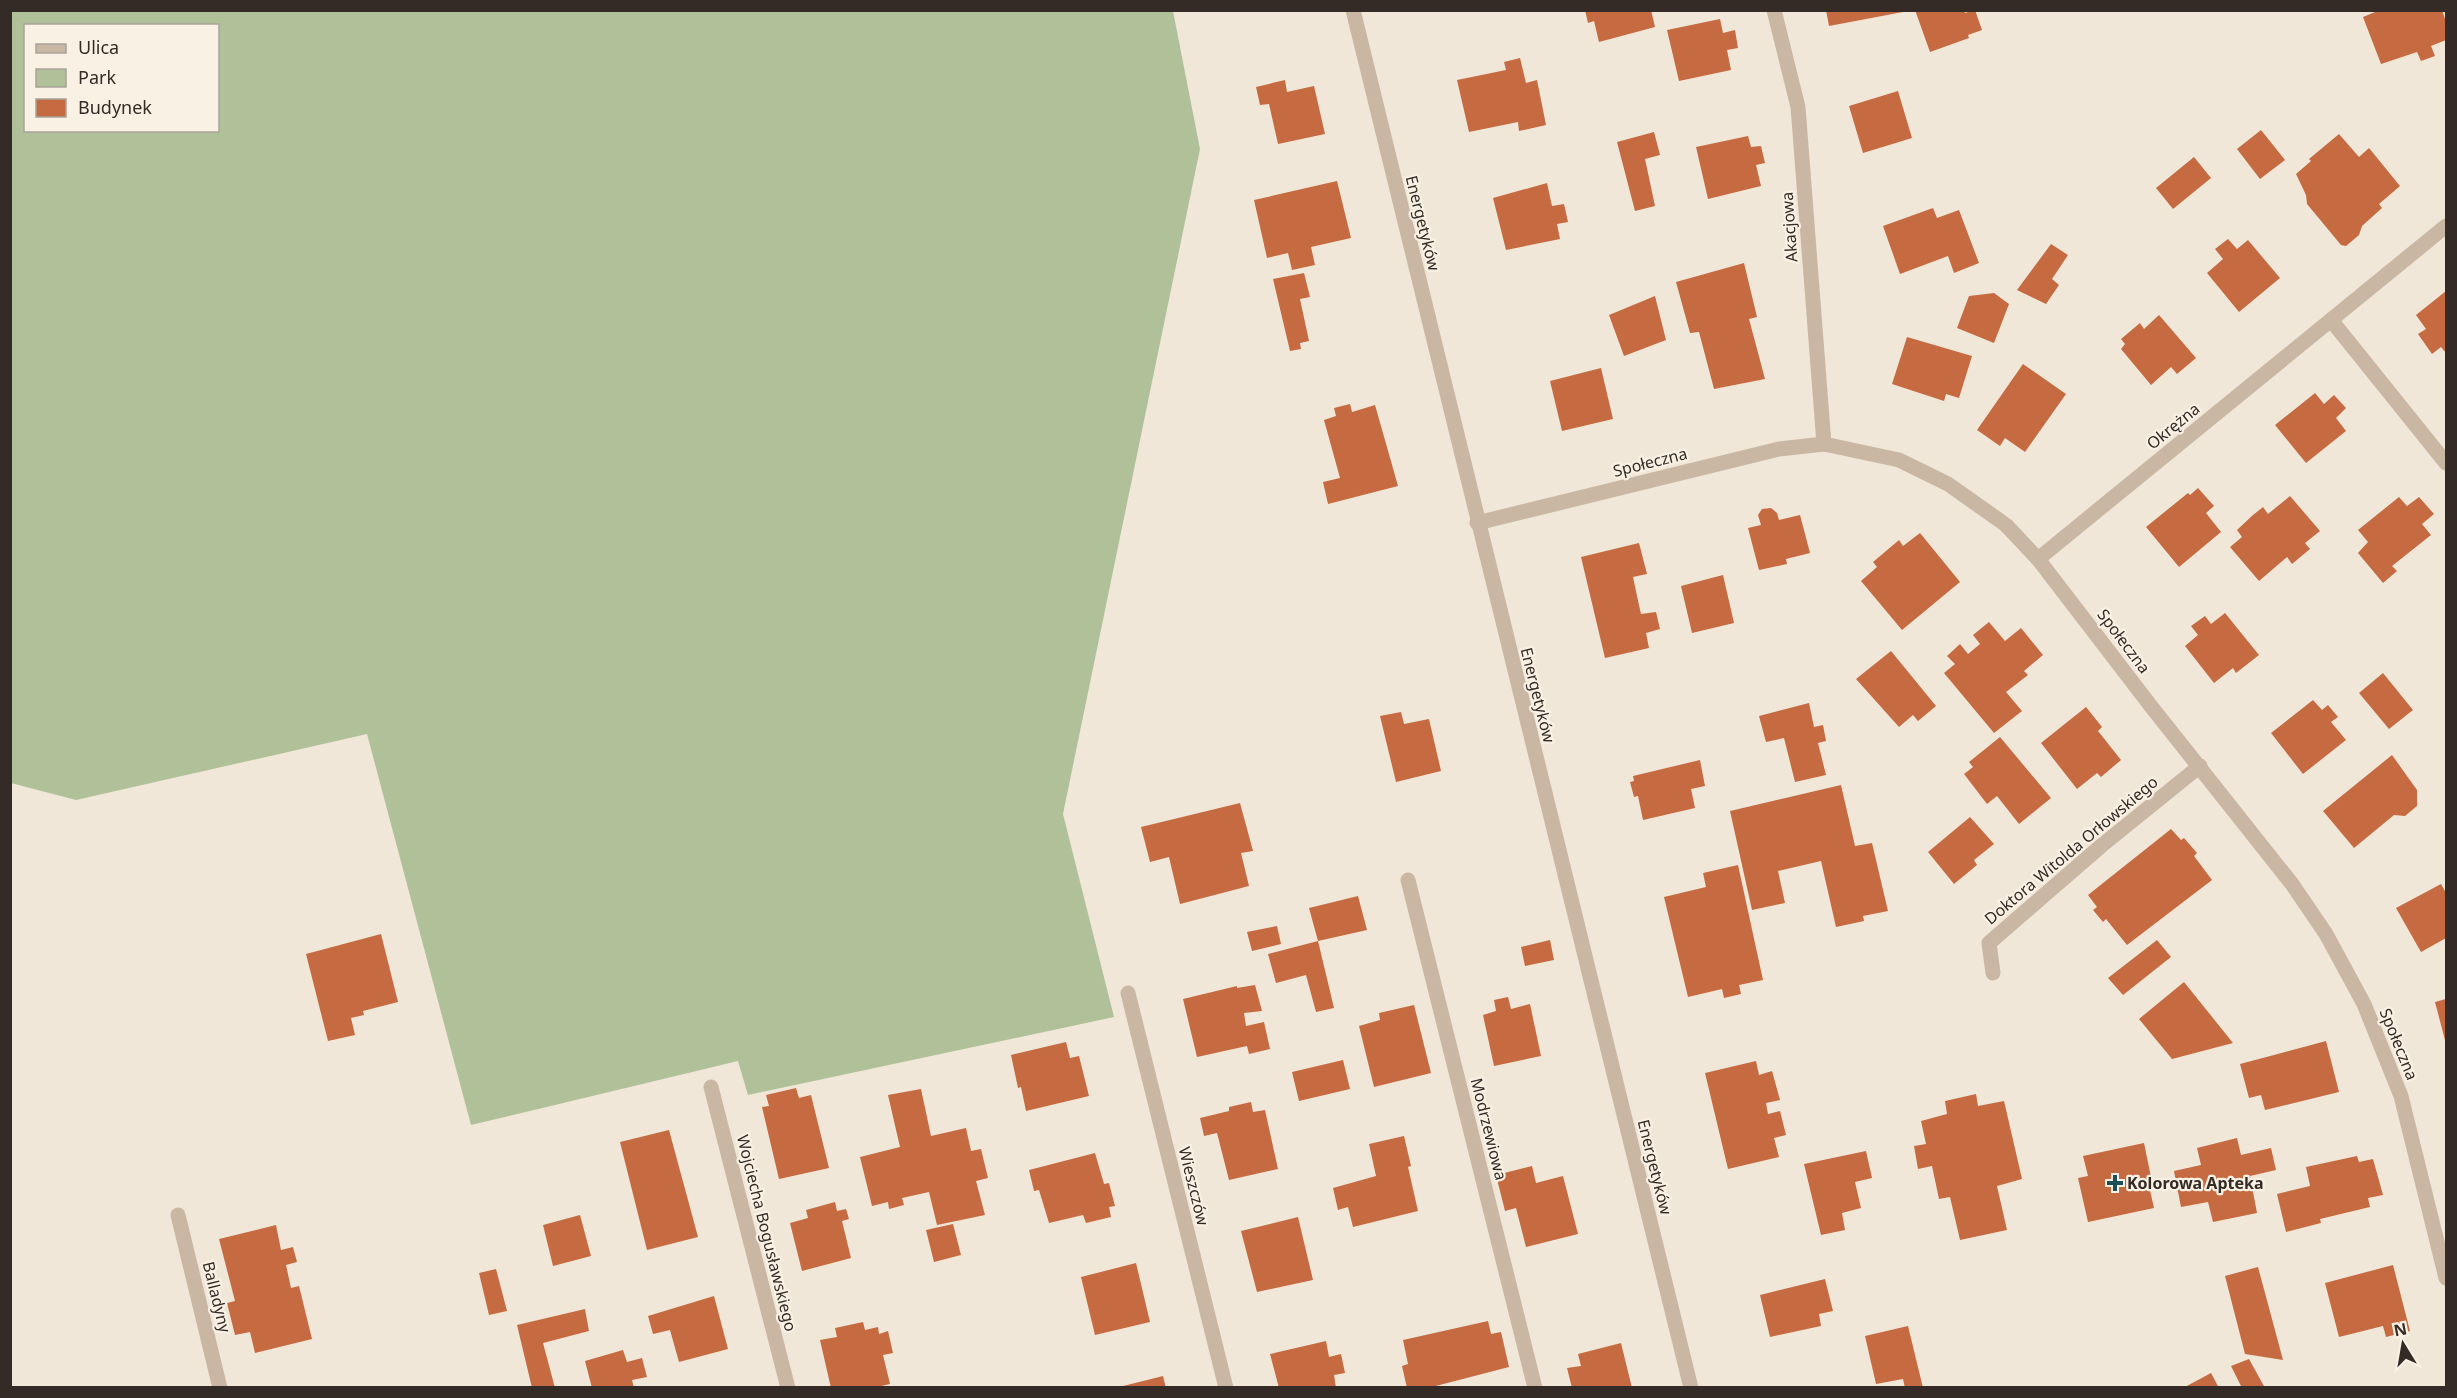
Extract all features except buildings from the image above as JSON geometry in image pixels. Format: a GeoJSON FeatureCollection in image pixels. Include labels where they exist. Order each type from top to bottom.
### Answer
{"type":"FeatureCollection","features":[{"type":"Feature","properties":{"kind":"street","name":"Energetyków"},"geometry":{"type":"LineString","coordinates":[[1353,10],[1691,1388]]}},
{"type":"Feature","properties":{"kind":"street","name":"Akacjowa"},"geometry":{"type":"LineString","coordinates":[[1774,10],[1798,108],[1824,444]]}},
{"type":"Feature","properties":{"kind":"street","name":"Okrężna"},"geometry":{"type":"LineString","coordinates":[[2038,559],[2446,226]]}},
{"type":"Feature","properties":{"kind":"street"},"geometry":{"type":"LineString","coordinates":[[2331,320],[2446,463]]}},
{"type":"Feature","properties":{"kind":"street","name":"Społeczna"},"geometry":{"type":"LineString","coordinates":[[1477,523],[1779,449],[1824,444],[1899,460],[1948,484],[2006,525],[2038,559],[2200,766],[2292,884],[2326,934],[2364,1004],[2401,1096],[2446,1278]]}},
{"type":"Feature","properties":{"kind":"street","name":"Doktora Witolda Orłowskiego"},"geometry":{"type":"LineString","coordinates":[[1994,973],[1989,943],[2076,867],[2200,766]]}},
{"type":"Feature","properties":{"kind":"street","name":"Modrzewiowa"},"geometry":{"type":"LineString","coordinates":[[1408,880],[1535,1388]]}},
{"type":"Feature","properties":{"kind":"street","name":"Wieszczów"},"geometry":{"type":"LineString","coordinates":[[1128,993],[1226,1388]]}},
{"type":"Feature","properties":{"kind":"street","name":"Wojciecha Bogusławskiego"},"geometry":{"type":"LineString","coordinates":[[711,1087],[788,1388]]}},
{"type":"Feature","properties":{"kind":"street","name":"Balladyny"},"geometry":{"type":"LineString","coordinates":[[178,1215],[220,1388]]}},
{"type":"Feature","properties":{"kind":"green space"},"geometry":{"type":"Polygon","coordinates":[[[10,11],[1173,11],[1200,149],[1063,814],[1114,1017],[748,1095],[738,1061],[471,1125],[367,734],[76,800],[11,783],[10,11]]]}},
{"type":"Feature","properties":{"kind":"place","name":"Kolorowa Apteka"},"geometry":{"type":"Point","coordinates":[2115,1183]}}]}
